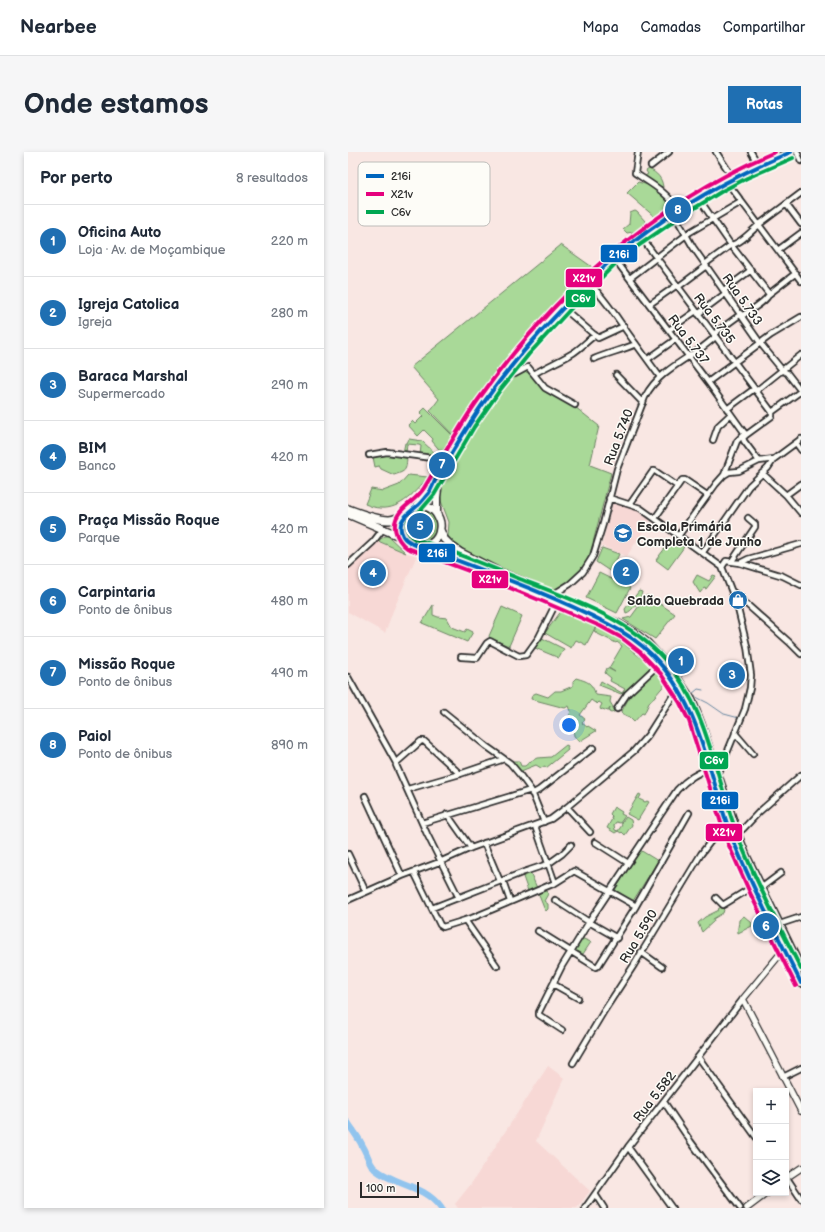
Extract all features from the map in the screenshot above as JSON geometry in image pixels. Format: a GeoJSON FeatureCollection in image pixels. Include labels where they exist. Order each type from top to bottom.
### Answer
{"type":"FeatureCollection","features":[{"type":"Feature","properties":{"kind":"main road"},"geometry":{"type":"LineString","coordinates":[[348,509],[379,519],[391,520],[405,514],[410,509],[417,506],[429,492],[483,404],[533,338],[588,282],[614,258],[676,213],[734,178],[791,152]]}},
{"type":"Feature","properties":{"kind":"main road"},"geometry":{"type":"LineString","coordinates":[[405,514],[401,526],[401,532],[409,543],[415,546],[421,546],[434,542],[438,536],[441,525],[436,514],[437,497],[444,466]]}},
{"type":"Feature","properties":{"kind":"main road"},"geometry":{"type":"LineString","coordinates":[[417,506],[428,508],[436,514]]}},
{"type":"Feature","properties":{"kind":"main road"},"geometry":{"type":"LineString","coordinates":[[348,514],[404,538]]}},
{"type":"Feature","properties":{"kind":"main road"},"geometry":{"type":"LineString","coordinates":[[440,530],[444,539],[461,553],[490,568],[604,616],[633,632],[647,643],[672,670],[694,707],[757,887],[780,924],[801,983]]}},
{"type":"Feature","properties":{"kind":"main road"},"geometry":{"type":"LineString","coordinates":[[421,546],[557,601],[615,628],[644,648],[660,664],[677,686],[688,705],[727,823],[741,858],[787,947],[801,969]]}},
{"type":"Feature","properties":{"kind":"street","name":"Rua 5.733"},"geometry":{"type":"LineString","coordinates":[[638,152],[635,173],[661,190],[674,203],[676,213],[686,235],[705,265],[725,291],[761,344],[801,391]]}},
{"type":"Feature","properties":{"kind":"street"},"geometry":{"type":"LineString","coordinates":[[650,166],[669,152]]}},
{"type":"Feature","properties":{"kind":"street"},"geometry":{"type":"LineString","coordinates":[[716,152],[734,178]]}},
{"type":"Feature","properties":{"kind":"street"},"geometry":{"type":"LineString","coordinates":[[751,152],[759,166]]}},
{"type":"Feature","properties":{"kind":"street"},"geometry":{"type":"LineString","coordinates":[[797,152],[801,161]]}},
{"type":"Feature","properties":{"kind":"street"},"geometry":{"type":"LineString","coordinates":[[727,182],[799,277]]}},
{"type":"Feature","properties":{"kind":"street"},"geometry":{"type":"LineString","coordinates":[[650,304],[678,286],[731,245],[734,245],[741,240],[801,193]]}},
{"type":"Feature","properties":{"kind":"street"},"geometry":{"type":"LineString","coordinates":[[699,199],[731,245],[769,294]]}},
{"type":"Feature","properties":{"kind":"street"},"geometry":{"type":"LineString","coordinates":[[630,278],[686,235],[741,202]]}},
{"type":"Feature","properties":{"kind":"street"},"geometry":{"type":"LineString","coordinates":[[786,204],[801,224]]}},
{"type":"Feature","properties":{"kind":"street"},"geometry":{"type":"LineString","coordinates":[[778,250],[801,233]]}},
{"type":"Feature","properties":{"kind":"street","name":"Rua 5.735"},"geometry":{"type":"LineString","coordinates":[[642,237],[772,412]]}},
{"type":"Feature","properties":{"kind":"street","name":"Rua 5.737"},"geometry":{"type":"LineString","coordinates":[[614,258],[708,382],[745,434],[743,438],[744,441],[761,461]]}},
{"type":"Feature","properties":{"kind":"street"},"geometry":{"type":"LineString","coordinates":[[669,330],[697,312],[750,270]]}},
{"type":"Feature","properties":{"kind":"street","name":"Rua 5.740"},"geometry":{"type":"LineString","coordinates":[[554,594],[570,584],[583,572],[593,556],[617,469],[650,387],[660,377],[714,338],[715,333],[764,301],[769,294],[799,277]]}},
{"type":"Feature","properties":{"kind":"street"},"geometry":{"type":"LineString","coordinates":[[588,282],[598,292],[624,326],[660,377]]}},
{"type":"Feature","properties":{"kind":"street"},"geometry":{"type":"LineString","coordinates":[[562,307],[598,338],[601,338],[624,326]]}},
{"type":"Feature","properties":{"kind":"street"},"geometry":{"type":"LineString","coordinates":[[708,382],[761,344],[771,335],[801,317]]}},
{"type":"Feature","properties":{"kind":"street"},"geometry":{"type":"LineString","coordinates":[[534,374],[544,367],[573,353],[595,335]]}},
{"type":"Feature","properties":{"kind":"street"},"geometry":{"type":"LineString","coordinates":[[648,359],[676,340]]}},
{"type":"Feature","properties":{"kind":"street"},"geometry":{"type":"LineString","coordinates":[[594,359],[636,344]]}},
{"type":"Feature","properties":{"kind":"street"},"geometry":{"type":"LineString","coordinates":[[727,409],[783,371],[784,368],[801,355]]}},
{"type":"Feature","properties":{"kind":"street"},"geometry":{"type":"LineString","coordinates":[[504,376],[514,374],[527,367],[546,388],[562,396],[575,406]]}},
{"type":"Feature","properties":{"kind":"street"},"geometry":{"type":"LineString","coordinates":[[616,375],[643,403]]}},
{"type":"Feature","properties":{"kind":"street"},"geometry":{"type":"LineString","coordinates":[[724,475],[737,441],[772,416],[772,412],[801,391]]}},
{"type":"Feature","properties":{"kind":"street"},"geometry":{"type":"LineString","coordinates":[[713,440],[718,426],[731,414]]}},
{"type":"Feature","properties":{"kind":"street"},"geometry":{"type":"LineString","coordinates":[[703,552],[749,486],[768,468],[774,459],[801,439]]}},
{"type":"Feature","properties":{"kind":"street"},"geometry":{"type":"LineString","coordinates":[[796,443],[801,450]]}},
{"type":"Feature","properties":{"kind":"street"},"geometry":{"type":"LineString","coordinates":[[369,455],[387,452],[444,466]]}},
{"type":"Feature","properties":{"kind":"street"},"geometry":{"type":"LineString","coordinates":[[679,535],[707,495],[724,475],[729,472],[739,471],[761,461],[774,459]]}},
{"type":"Feature","properties":{"kind":"street"},"geometry":{"type":"LineString","coordinates":[[630,504],[653,471],[677,486]]}},
{"type":"Feature","properties":{"kind":"street"},"geometry":{"type":"LineString","coordinates":[[762,473],[786,495],[801,513]]}},
{"type":"Feature","properties":{"kind":"street"},"geometry":{"type":"LineString","coordinates":[[655,518],[682,480],[685,480],[707,495]]}},
{"type":"Feature","properties":{"kind":"street"},"geometry":{"type":"LineString","coordinates":[[786,495],[801,484]]}},
{"type":"Feature","properties":{"kind":"street"},"geometry":{"type":"LineString","coordinates":[[609,498],[640,508],[703,552],[722,567],[732,591],[737,604],[746,640],[751,675],[750,688],[745,709],[718,775]]}},
{"type":"Feature","properties":{"kind":"street"},"geometry":{"type":"LineString","coordinates":[[732,560],[755,527],[755,524],[748,518]]}},
{"type":"Feature","properties":{"kind":"street"},"geometry":{"type":"LineString","coordinates":[[348,564],[373,542],[383,529]]}},
{"type":"Feature","properties":{"kind":"street"},"geometry":{"type":"LineString","coordinates":[[740,563],[748,559],[801,544]]}},
{"type":"Feature","properties":{"kind":"street"},"geometry":{"type":"LineString","coordinates":[[722,567],[726,561],[732,560],[783,576],[801,585]]}},
{"type":"Feature","properties":{"kind":"street"},"geometry":{"type":"LineString","coordinates":[[732,591],[801,654]]}},
{"type":"Feature","properties":{"kind":"street"},"geometry":{"type":"LineString","coordinates":[[461,657],[477,658],[490,641],[518,656],[526,655],[539,637],[557,601]]}},
{"type":"Feature","properties":{"kind":"street"},"geometry":{"type":"LineString","coordinates":[[617,709],[627,694],[660,664]]}},
{"type":"Feature","properties":{"kind":"street"},"geometry":{"type":"LineString","coordinates":[[348,677],[396,763],[422,823],[459,898]]}},
{"type":"Feature","properties":{"kind":"street"},"geometry":{"type":"LineString","coordinates":[[348,900],[402,876],[442,862],[471,848],[551,819],[634,751],[645,738],[674,694],[677,686]]}},
{"type":"Feature","properties":{"kind":"street"},"geometry":{"type":"LineString","coordinates":[[444,712],[510,763],[531,792],[544,822]]}},
{"type":"Feature","properties":{"kind":"street"},"geometry":{"type":"LineString","coordinates":[[735,733],[753,754]]}},
{"type":"Feature","properties":{"kind":"street"},"geometry":{"type":"LineString","coordinates":[[396,763],[422,740],[460,774]]}},
{"type":"Feature","properties":{"kind":"street"},"geometry":{"type":"LineString","coordinates":[[422,823],[447,814],[531,792],[550,782],[593,748]]}},
{"type":"Feature","properties":{"kind":"street"},"geometry":{"type":"LineString","coordinates":[[408,789],[504,759]]}},
{"type":"Feature","properties":{"kind":"street"},"geometry":{"type":"LineString","coordinates":[[562,1030],[540,1015],[539,1012],[552,984],[589,922],[677,790],[686,780],[710,768]]}},
{"type":"Feature","properties":{"kind":"street"},"geometry":{"type":"LineString","coordinates":[[737,833],[801,776]]}},
{"type":"Feature","properties":{"kind":"street"},"geometry":{"type":"LineString","coordinates":[[365,796],[402,876]]}},
{"type":"Feature","properties":{"kind":"street"},"geometry":{"type":"LineString","coordinates":[[567,807],[590,832]]}},
{"type":"Feature","properties":{"kind":"street"},"geometry":{"type":"LineString","coordinates":[[538,931],[596,967],[598,966],[617,938],[689,813]]}},
{"type":"Feature","properties":{"kind":"street"},"geometry":{"type":"LineString","coordinates":[[447,814],[471,848]]}},
{"type":"Feature","properties":{"kind":"street","name":"Rua 5.590"},"geometry":{"type":"LineString","coordinates":[[573,1063],[707,844],[727,823]]}},
{"type":"Feature","properties":{"kind":"street"},"geometry":{"type":"LineString","coordinates":[[535,826],[555,883]]}},
{"type":"Feature","properties":{"kind":"street"},"geometry":{"type":"LineString","coordinates":[[595,842],[628,863]]}},
{"type":"Feature","properties":{"kind":"street"},"geometry":{"type":"LineString","coordinates":[[484,843],[510,901]]}},
{"type":"Feature","properties":{"kind":"street"},"geometry":{"type":"LineString","coordinates":[[432,908],[548,864],[562,854],[571,845]]}},
{"type":"Feature","properties":{"kind":"street"},"geometry":{"type":"LineString","coordinates":[[348,854],[366,892]]}},
{"type":"Feature","properties":{"kind":"street"},"geometry":{"type":"LineString","coordinates":[[414,872],[440,925],[443,927],[465,920],[555,883],[574,872],[636,906]]}},
{"type":"Feature","properties":{"kind":"street"},"geometry":{"type":"LineString","coordinates":[[716,898],[723,905],[781,873]]}},
{"type":"Feature","properties":{"kind":"street"},"geometry":{"type":"LineString","coordinates":[[555,900],[617,938]]}},
{"type":"Feature","properties":{"kind":"street"},"geometry":{"type":"LineString","coordinates":[[780,924],[801,917]]}},
{"type":"Feature","properties":{"kind":"street"},"geometry":{"type":"LineString","coordinates":[[465,920],[497,966]]}},
{"type":"Feature","properties":{"kind":"street"},"geometry":{"type":"LineString","coordinates":[[787,947],[743,999],[801,1111]]}},
{"type":"Feature","properties":{"kind":"street"},"geometry":{"type":"LineString","coordinates":[[641,952],[662,967]]}},
{"type":"Feature","properties":{"kind":"street"},"geometry":{"type":"LineString","coordinates":[[552,984],[578,998]]}},
{"type":"Feature","properties":{"kind":"street","name":"Rua 5.582"},"geometry":{"type":"LineString","coordinates":[[585,1208],[628,1147],[699,1058],[743,999]]}},
{"type":"Feature","properties":{"kind":"street"},"geometry":{"type":"LineString","coordinates":[[699,1058],[753,1133]]}},
{"type":"Feature","properties":{"kind":"street"},"geometry":{"type":"LineString","coordinates":[[783,1077],[801,1068]]}},
{"type":"Feature","properties":{"kind":"street"},"geometry":{"type":"LineString","coordinates":[[664,1102],[691,1142],[740,1208]]}},
{"type":"Feature","properties":{"kind":"street"},"geometry":{"type":"LineString","coordinates":[[628,1147],[672,1208]]}},
{"type":"Feature","properties":{"kind":"street"},"geometry":{"type":"LineString","coordinates":[[789,1176],[801,1168]]}},
{"type":"Feature","properties":{"kind":"street"},"geometry":{"type":"LineString","coordinates":[[789,1182],[801,1199]]}},
{"type":"Feature","properties":{"kind":"street"},"geometry":{"type":"LineString","coordinates":[[595,1194],[604,1208]]}},
{"type":"Feature","properties":{"kind":"street"},"geometry":{"type":"LineString","coordinates":[[747,1208],[763,1196]]}},
{"type":"Feature","properties":{"kind":"shaded area","name":"Escola Primária Completa 1 de Junho"},"geometry":{"type":"Polygon","coordinates":[[[612,503],[624,504],[643,513],[650,520],[627,556],[602,546],[612,503]]]}},
{"type":"Feature","properties":{"kind":"shaded area"},"geometry":{"type":"Polygon","coordinates":[[[378,541],[406,553],[417,555],[385,633],[348,612],[348,568],[378,541]]]}},
{"type":"Feature","properties":{"kind":"shaded area"},"geometry":{"type":"Polygon","coordinates":[[[548,1066],[564,1078],[536,1141],[590,1191],[577,1208],[458,1208],[455,1204],[471,1184],[548,1066]]]}},
{"type":"Feature","properties":{"kind":"green space"},"geometry":{"type":"Polygon","coordinates":[[[649,169],[659,176],[663,187],[640,179],[648,174],[646,171],[649,169]]]}},
{"type":"Feature","properties":{"kind":"green space"},"geometry":{"type":"Polygon","coordinates":[[[638,182],[659,188],[671,204],[670,207],[656,218],[627,193],[638,182]]]}},
{"type":"Feature","properties":{"kind":"green space"},"geometry":{"type":"Polygon","coordinates":[[[635,211],[645,221],[646,226],[627,233],[623,229],[629,224],[630,213],[635,211]]]}},
{"type":"Feature","properties":{"kind":"green space"},"geometry":{"type":"Polygon","coordinates":[[[561,245],[595,269],[552,311],[516,353],[454,436],[430,411],[439,399],[411,367],[561,245]]]}},
{"type":"Feature","properties":{"kind":"green space"},"geometry":{"type":"Polygon","coordinates":[[[527,369],[539,383],[570,403],[599,426],[590,465],[611,473],[590,554],[582,570],[569,583],[555,592],[473,556],[453,542],[448,536],[449,522],[441,501],[440,487],[443,475],[493,395],[507,379],[527,369]]]}},
{"type":"Feature","properties":{"kind":"green space"},"geometry":{"type":"Polygon","coordinates":[[[425,408],[453,436],[442,453],[432,441],[433,439],[424,430],[418,436],[408,425],[412,421],[415,424],[423,416],[420,413],[425,408]]]}},
{"type":"Feature","properties":{"kind":"green space"},"geometry":{"type":"Polygon","coordinates":[[[409,439],[422,441],[438,456],[420,455],[421,446],[419,445],[407,444],[406,453],[403,453],[405,443],[407,443],[409,439]]]}},
{"type":"Feature","properties":{"kind":"green space"},"geometry":{"type":"Polygon","coordinates":[[[390,455],[407,458],[405,470],[394,475],[381,469],[379,466],[375,467],[373,457],[390,455]]]}},
{"type":"Feature","properties":{"kind":"green space"},"geometry":{"type":"Polygon","coordinates":[[[408,475],[428,477],[407,498],[395,506],[378,508],[365,504],[371,489],[383,491],[399,485],[408,475]]]}},
{"type":"Feature","properties":{"kind":"green space"},"geometry":{"type":"Polygon","coordinates":[[[423,510],[429,512],[434,517],[436,526],[434,535],[429,540],[417,542],[411,540],[406,535],[404,523],[406,517],[411,512],[423,510]]]}},
{"type":"Feature","properties":{"kind":"green space"},"geometry":{"type":"Polygon","coordinates":[[[385,536],[388,536],[406,553],[378,541],[385,536]]]}},
{"type":"Feature","properties":{"kind":"green space"},"geometry":{"type":"Polygon","coordinates":[[[672,539],[684,547],[668,569],[656,560],[672,539]]]}},
{"type":"Feature","properties":{"kind":"green space"},"geometry":{"type":"Polygon","coordinates":[[[602,548],[619,554],[611,572],[596,562],[602,548]]]}},
{"type":"Feature","properties":{"kind":"green space"},"geometry":{"type":"Polygon","coordinates":[[[599,573],[630,588],[617,613],[586,598],[599,573]]]}},
{"type":"Feature","properties":{"kind":"green space"},"geometry":{"type":"Polygon","coordinates":[[[697,575],[709,581],[713,575],[716,576],[706,589],[704,588],[700,593],[693,582],[697,575]]]}},
{"type":"Feature","properties":{"kind":"green space"},"geometry":{"type":"Polygon","coordinates":[[[639,591],[642,592],[638,601],[631,610],[626,613],[625,609],[639,591]]]}},
{"type":"Feature","properties":{"kind":"green space"},"geometry":{"type":"Polygon","coordinates":[[[647,595],[675,614],[655,639],[623,619],[631,617],[647,595]]]}},
{"type":"Feature","properties":{"kind":"green space"},"geometry":{"type":"Polygon","coordinates":[[[433,605],[433,615],[447,618],[452,627],[465,632],[467,629],[473,632],[467,642],[422,623],[433,605]]]}},
{"type":"Feature","properties":{"kind":"green space"},"geometry":{"type":"Polygon","coordinates":[[[502,607],[522,616],[509,646],[490,638],[489,636],[502,607]]]}},
{"type":"Feature","properties":{"kind":"green space"},"geometry":{"type":"Polygon","coordinates":[[[562,610],[597,624],[586,645],[576,640],[571,648],[545,633],[562,610]]]}},
{"type":"Feature","properties":{"kind":"green space"},"geometry":{"type":"Polygon","coordinates":[[[597,626],[613,635],[651,666],[624,696],[622,693],[625,689],[610,681],[611,678],[605,673],[607,668],[615,672],[609,668],[622,646],[617,642],[616,643],[596,633],[594,631],[597,626]]]}},
{"type":"Feature","properties":{"kind":"green space"},"geometry":{"type":"Polygon","coordinates":[[[542,638],[564,649],[559,658],[535,648],[542,638]]]}},
{"type":"Feature","properties":{"kind":"green space"},"geometry":{"type":"Polygon","coordinates":[[[655,672],[667,682],[649,703],[644,714],[642,713],[634,722],[629,717],[621,713],[635,690],[645,679],[655,672]]]}},
{"type":"Feature","properties":{"kind":"green space"},"geometry":{"type":"Polygon","coordinates":[[[576,678],[589,683],[593,687],[596,695],[611,697],[610,702],[613,707],[612,709],[616,711],[611,713],[609,712],[610,708],[608,711],[601,710],[600,708],[602,704],[599,702],[597,704],[591,700],[580,715],[585,719],[582,723],[596,731],[580,741],[574,736],[573,728],[570,728],[571,721],[568,720],[571,711],[569,706],[565,708],[531,699],[532,695],[536,693],[548,697],[555,691],[561,691],[573,686],[573,681],[576,678]]]}},
{"type":"Feature","properties":{"kind":"green space"},"geometry":{"type":"Polygon","coordinates":[[[601,681],[622,693],[621,694],[599,685],[601,681]]]}},
{"type":"Feature","properties":{"kind":"green space"},"geometry":{"type":"Polygon","coordinates":[[[566,745],[568,746],[568,750],[546,768],[545,766],[541,768],[536,765],[521,771],[509,761],[519,761],[521,766],[525,766],[537,758],[551,757],[566,745]]]}},
{"type":"Feature","properties":{"kind":"green space"},"geometry":{"type":"Polygon","coordinates":[[[639,794],[641,795],[639,799],[649,802],[638,820],[627,814],[639,794]]]}},
{"type":"Feature","properties":{"kind":"green space"},"geometry":{"type":"Polygon","coordinates":[[[614,807],[625,816],[620,823],[616,822],[614,825],[615,830],[618,831],[615,833],[607,828],[612,819],[610,814],[614,807]]]}},
{"type":"Feature","properties":{"kind":"green space"},"geometry":{"type":"Polygon","coordinates":[[[626,817],[631,820],[632,825],[625,835],[618,831],[622,825],[621,823],[626,817]]]}},
{"type":"Feature","properties":{"kind":"green space"},"geometry":{"type":"Polygon","coordinates":[[[640,850],[658,861],[633,901],[615,890],[640,850]]]}},
{"type":"Feature","properties":{"kind":"green space"},"geometry":{"type":"Polygon","coordinates":[[[530,872],[537,888],[528,891],[522,874],[530,872]]]}},
{"type":"Feature","properties":{"kind":"green space"},"geometry":{"type":"Polygon","coordinates":[[[545,889],[548,894],[544,901],[548,904],[548,909],[546,911],[538,893],[545,889]]]}},
{"type":"Feature","properties":{"kind":"green space"},"geometry":{"type":"Polygon","coordinates":[[[721,907],[724,910],[723,913],[713,919],[714,921],[702,932],[698,923],[705,917],[719,910],[718,909],[721,907]]]}},
{"type":"Feature","properties":{"kind":"green space"},"geometry":{"type":"Polygon","coordinates":[[[744,916],[752,923],[752,926],[738,933],[739,920],[744,916]]]}},
{"type":"Feature","properties":{"kind":"green space"},"geometry":{"type":"Polygon","coordinates":[[[581,938],[591,942],[583,954],[574,949],[581,938]]]}},
{"type":"Feature","properties":{"kind":"waterway"},"geometry":{"type":"LineString","coordinates":[[682,679],[690,691]]}},
{"type":"Feature","properties":{"kind":"waterway"},"geometry":{"type":"LineString","coordinates":[[692,694],[698,689],[703,690]]}},
{"type":"Feature","properties":{"kind":"waterway"},"geometry":{"type":"LineString","coordinates":[[692,695],[708,703],[724,714],[739,718]]}},
{"type":"Feature","properties":{"kind":"waterway"},"geometry":{"type":"LineString","coordinates":[[348,1123],[360,1141],[375,1169],[383,1175],[426,1194],[441,1208]]}},
{"type":"Feature","properties":{"kind":"transit line","name":"X21v"},"geometry":{"type":"LineString","coordinates":[[775,152],[731,173],[688,197],[609,255],[573,288],[507,361],[478,400],[424,488],[419,495],[401,511],[396,521],[395,531],[399,540],[407,548],[469,571],[600,626],[622,638],[640,652],[661,674],[680,703],[689,721],[726,839],[751,895],[796,986]]}},
{"type":"Feature","properties":{"kind":"transit line","name":"216i"},"geometry":{"type":"LineString","coordinates":[[791,152],[743,174],[696,199],[652,228],[607,264],[571,300],[505,373],[470,423],[429,493],[404,518],[401,531],[403,536],[414,545],[525,586],[567,604],[614,627],[642,646],[669,674],[682,695],[701,740],[723,811],[739,854],[801,983]]}},
{"type":"Feature","properties":{"kind":"transit line","name":"C6v"},"geometry":{"type":"LineString","coordinates":[[793,158],[747,178],[724,190],[680,217],[615,264],[576,303],[529,354],[500,390],[474,427],[434,495],[421,510],[408,521],[407,525],[408,531],[415,539],[468,558],[598,611],[634,632],[665,660],[680,679],[701,721],[737,834],[768,903],[801,969]]}},
{"type":"Feature","properties":{"kind":"place","name":"Paiol"},"geometry":{"type":"Point","coordinates":[678,210]}},
{"type":"Feature","properties":{"kind":"place","name":"Missão Roque"},"geometry":{"type":"Point","coordinates":[442,465]}},
{"type":"Feature","properties":{"kind":"place","name":"Praça Missão Roque"},"geometry":{"type":"Point","coordinates":[420,526]}},
{"type":"Feature","properties":{"kind":"place","name":"Escola Primária Completa 1 de Junho"},"geometry":{"type":"Point","coordinates":[623,533]}},
{"type":"Feature","properties":{"kind":"place","name":"Igreja Catolica"},"geometry":{"type":"Point","coordinates":[626,572]}},
{"type":"Feature","properties":{"kind":"place","name":"BIM"},"geometry":{"type":"Point","coordinates":[373,573]}},
{"type":"Feature","properties":{"kind":"place","name":"Salão Quebrada"},"geometry":{"type":"Point","coordinates":[738,600]}},
{"type":"Feature","properties":{"kind":"place","name":"Oficina Auto"},"geometry":{"type":"Point","coordinates":[681,661]}},
{"type":"Feature","properties":{"kind":"place","name":"Baraca Marshal"},"geometry":{"type":"Point","coordinates":[732,675]}},
{"type":"Feature","properties":{"kind":"place","name":"Carpintaria"},"geometry":{"type":"Point","coordinates":[766,926]}}]}
